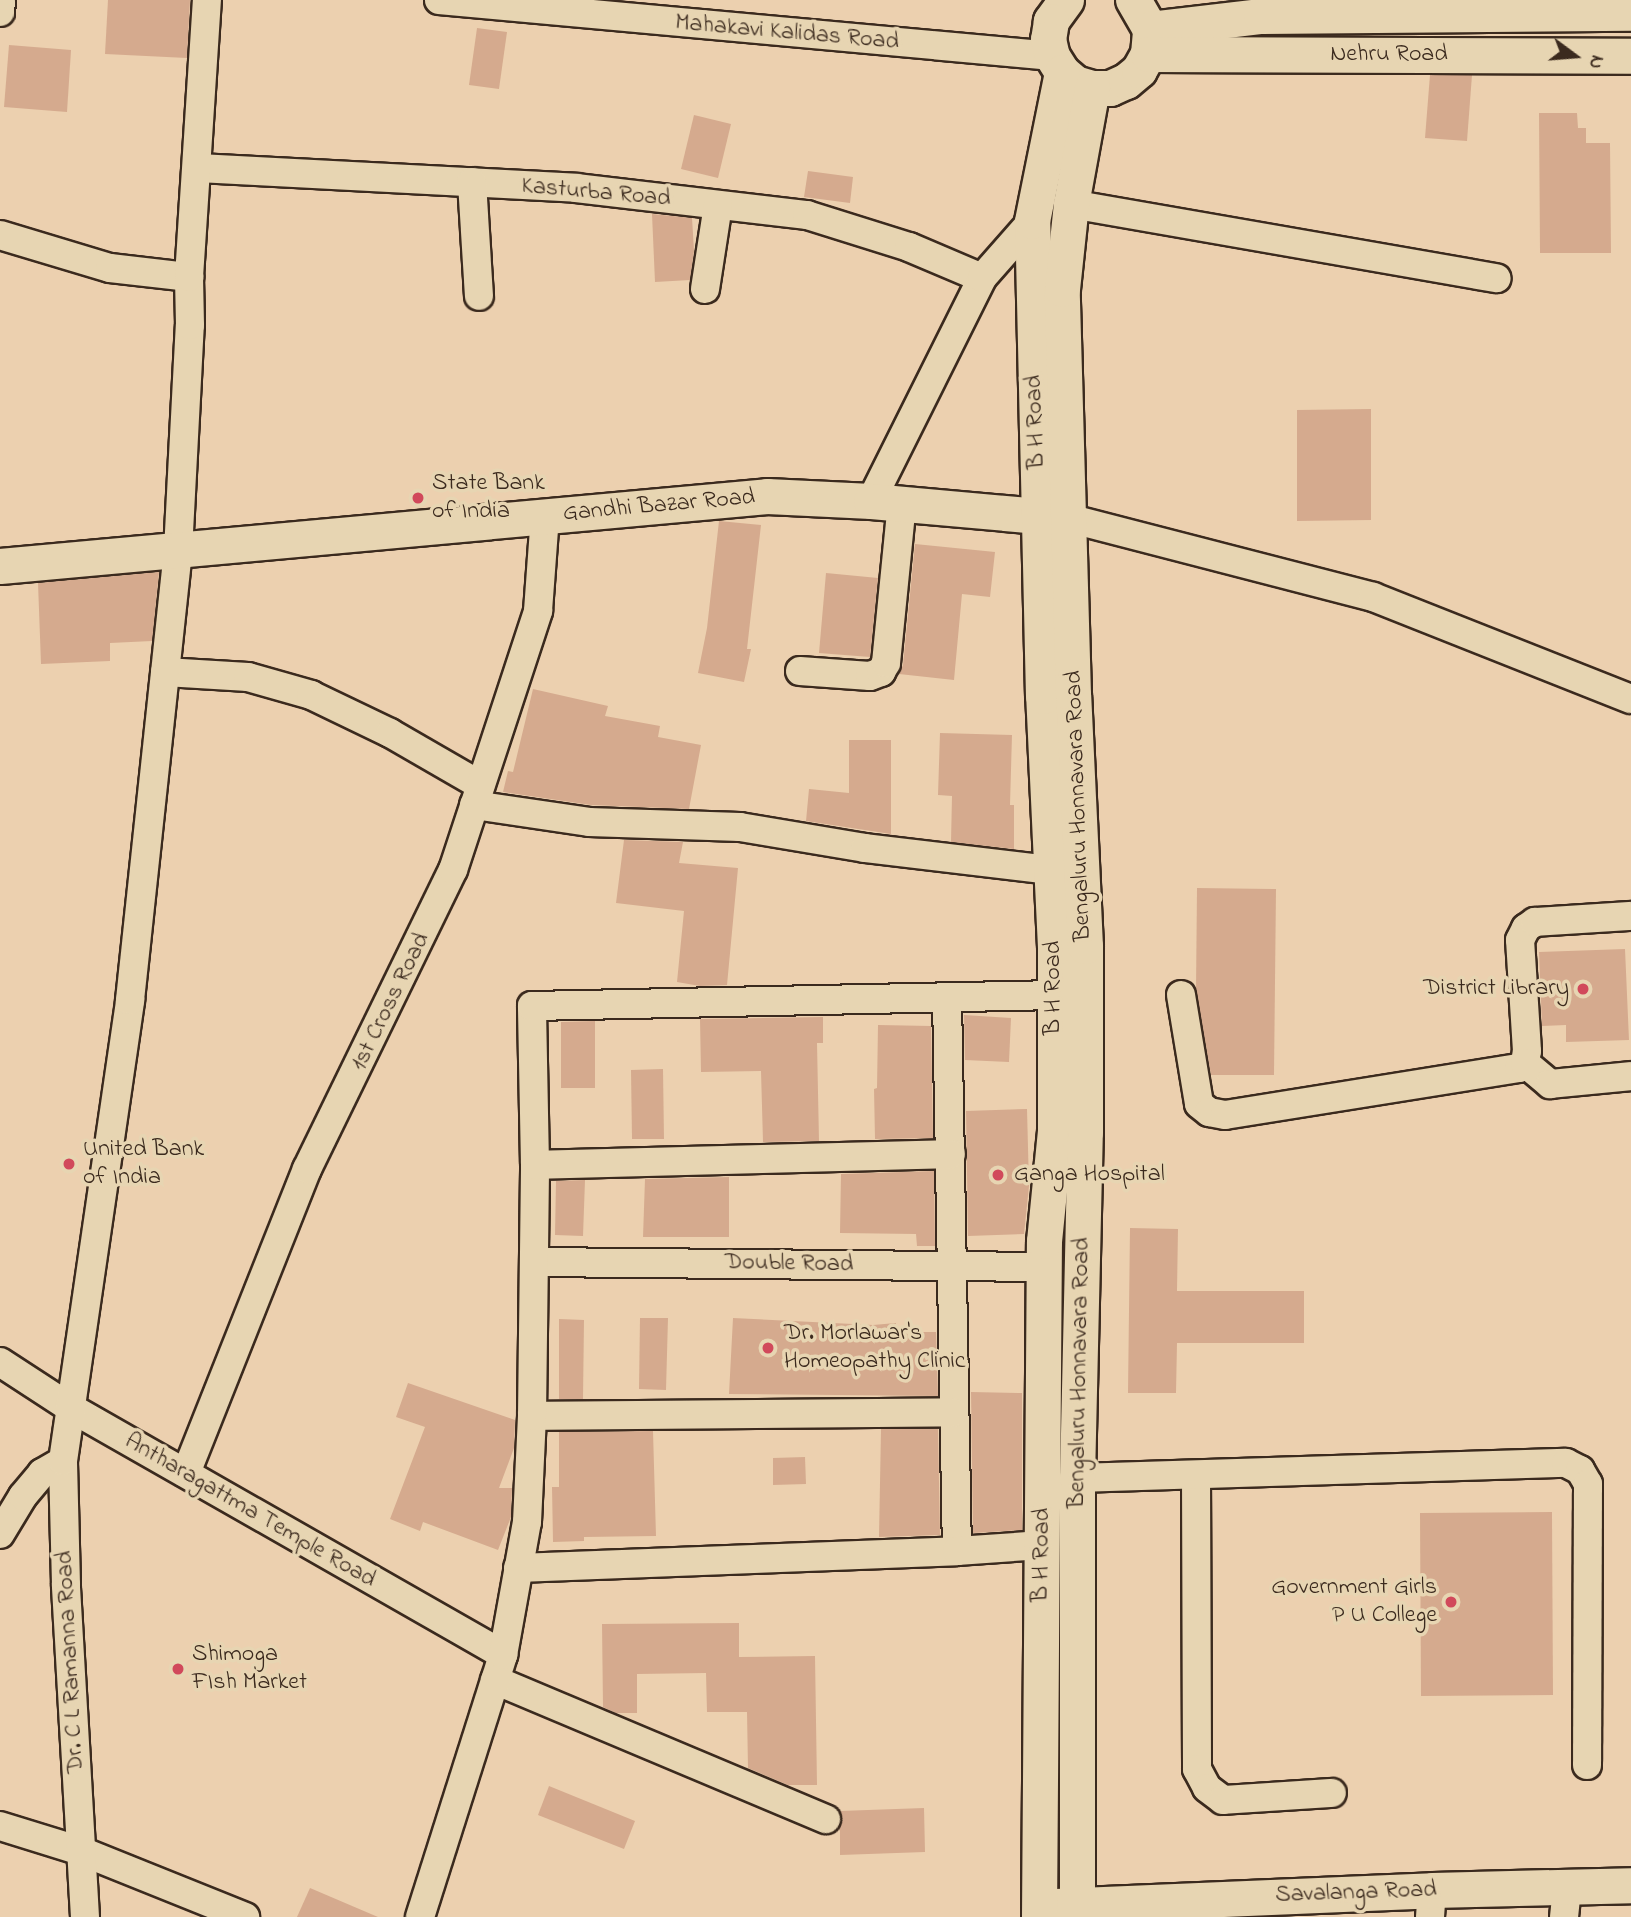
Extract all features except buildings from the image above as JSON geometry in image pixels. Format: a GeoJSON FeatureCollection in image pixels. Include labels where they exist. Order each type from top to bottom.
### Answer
{"type":"FeatureCollection","features":[{"type":"Feature","properties":{"kind":"main road","name":"B H Road"},"geometry":{"type":"LineString","coordinates":[[1039,1913],[1044,1267],[1055,1130],[1055,947],[1050,870],[1054,517],[1032,221],[1057,64],[1048,39],[1051,21],[1066,0]]}},
{"type":"Feature","properties":{"kind":"main road","name":"Nehru Road"},"geometry":{"type":"LineString","coordinates":[[1147,20],[1276,8],[1631,13]]}},
{"type":"Feature","properties":{"kind":"main road"},"geometry":{"type":"LineString","coordinates":[[1057,64],[1075,83],[1092,89],[1110,88],[1126,81],[1139,70],[1147,20]]}},
{"type":"Feature","properties":{"kind":"main road","name":"Nehru Road"},"geometry":{"type":"LineString","coordinates":[[1147,20],[1631,56]]}},
{"type":"Feature","properties":{"kind":"main road","name":"Bengaluru Honnavara Road"},"geometry":{"type":"LineString","coordinates":[[1077,1910],[1077,1478],[1085,1144],[1085,946],[1054,517],[1062,289],[1071,204],[1092,89]]}},
{"type":"Feature","properties":{"kind":"main road","name":"Gandhi Bazar Road"},"geometry":{"type":"LineString","coordinates":[[0,566],[767,496],[886,502],[1054,517]]}},
{"type":"Feature","properties":{"kind":"main road","name":"Savalanga Road"},"geometry":{"type":"LineString","coordinates":[[1039,1913],[1431,1903],[1565,1903],[1631,1885]]}},
{"type":"Feature","properties":{"kind":"street"},"geometry":{"type":"LineString","coordinates":[[0,12],[1,0]]}},
{"type":"Feature","properties":{"kind":"street","name":"Dr. C L Ramanna Road"},"geometry":{"type":"LineString","coordinates":[[85,1917],[66,1586],[63,1461],[130,1000],[178,551],[190,325],[189,277],[198,167],[206,0]]}},
{"type":"Feature","properties":{"kind":"street","name":"Mahakavi Kalidas Road"},"geometry":{"type":"LineString","coordinates":[[439,0],[1057,64]]}},
{"type":"Feature","properties":{"kind":"street","name":"Kasturba Road"},"geometry":{"type":"LineString","coordinates":[[198,167],[576,188],[807,215],[909,247],[982,278]]}},
{"type":"Feature","properties":{"kind":"street"},"geometry":{"type":"LineString","coordinates":[[472,182],[479,296]]}},
{"type":"Feature","properties":{"kind":"street"},"geometry":{"type":"LineString","coordinates":[[1071,204],[1497,278]]}},
{"type":"Feature","properties":{"kind":"street"},"geometry":{"type":"LineString","coordinates":[[705,289],[718,205]]}},
{"type":"Feature","properties":{"kind":"street"},"geometry":{"type":"LineString","coordinates":[[800,671],[870,676],[881,672],[886,663],[886,502],[982,278],[1032,221]]}},
{"type":"Feature","properties":{"kind":"street"},"geometry":{"type":"LineString","coordinates":[[0,235],[110,268],[189,277]]}},
{"type":"Feature","properties":{"kind":"street","name":"1st Cross Road"},"geometry":{"type":"LineString","coordinates":[[186,1473],[307,1169],[453,870],[522,668],[538,611],[545,516]]}},
{"type":"Feature","properties":{"kind":"street"},"geometry":{"type":"LineString","coordinates":[[1054,517],[1373,597],[1631,699]]}},
{"type":"Feature","properties":{"kind":"street"},"geometry":{"type":"LineString","coordinates":[[165,672],[248,677],[311,695],[390,733],[477,795],[589,822],[740,827],[865,848],[1050,870]]}},
{"type":"Feature","properties":{"kind":"street"},"geometry":{"type":"LineString","coordinates":[[1181,995],[1199,1104],[1209,1112],[1225,1115],[1519,1068],[1525,1063],[1527,1051],[1520,940],[1526,928],[1535,922],[1631,916]]}},
{"type":"Feature","properties":{"kind":"street"},"geometry":{"type":"LineString","coordinates":[[421,1917],[499,1668],[527,1522],[532,1416],[534,1262],[533,1006],[1055,995]]}},
{"type":"Feature","properties":{"kind":"street"},"geometry":{"type":"LineString","coordinates":[[947,997],[953,1266],[952,1412],[957,1551]]}},
{"type":"Feature","properties":{"kind":"street"},"geometry":{"type":"LineString","coordinates":[[1525,1063],[1550,1084],[1631,1076]]}},
{"type":"Feature","properties":{"kind":"street"},"geometry":{"type":"LineString","coordinates":[[535,1165],[951,1154]]}},
{"type":"Feature","properties":{"kind":"street","name":"Double Road"},"geometry":{"type":"LineString","coordinates":[[534,1262],[1044,1267]]}},
{"type":"Feature","properties":{"kind":"street","name":"Antharagattma Temple Road"},"geometry":{"type":"LineString","coordinates":[[0,1362],[69,1407],[186,1473],[499,1668],[826,1819]]}},
{"type":"Feature","properties":{"kind":"street"},"geometry":{"type":"LineString","coordinates":[[532,1416],[952,1412]]}},
{"type":"Feature","properties":{"kind":"street"},"geometry":{"type":"LineString","coordinates":[[0,1534],[23,1496],[42,1473],[63,1461]]}},
{"type":"Feature","properties":{"kind":"street"},"geometry":{"type":"LineString","coordinates":[[1077,1478],[1566,1463],[1580,1470],[1588,1484],[1587,1765]]}},
{"type":"Feature","properties":{"kind":"street"},"geometry":{"type":"LineString","coordinates":[[1196,1476],[1197,1769],[1207,1788],[1223,1800],[1332,1793]]}},
{"type":"Feature","properties":{"kind":"street"},"geometry":{"type":"LineString","coordinates":[[518,1568],[957,1551],[1042,1545]]}},
{"type":"Feature","properties":{"kind":"street"},"geometry":{"type":"LineString","coordinates":[[0,1826],[81,1851],[245,1917]]}},
{"type":"Feature","properties":{"kind":"place","name":"State Bank of India"},"geometry":{"type":"Point","coordinates":[418,498]}},
{"type":"Feature","properties":{"kind":"place","name":"District Library"},"geometry":{"type":"Point","coordinates":[1583,989]}},
{"type":"Feature","properties":{"kind":"place","name":"United Bank of India"},"geometry":{"type":"Point","coordinates":[69,1164]}},
{"type":"Feature","properties":{"kind":"place","name":"Ganga Hospital"},"geometry":{"type":"Point","coordinates":[998,1175]}},
{"type":"Feature","properties":{"kind":"place","name":"Dr. Morlawar's Homeopathy Clinic"},"geometry":{"type":"Point","coordinates":[768,1348]}},
{"type":"Feature","properties":{"kind":"place","name":"Government Girls P U College"},"geometry":{"type":"Point","coordinates":[1451,1602]}},
{"type":"Feature","properties":{"kind":"place","name":"Shimoga FIsh Market"},"geometry":{"type":"Point","coordinates":[178,1669]}}]}
